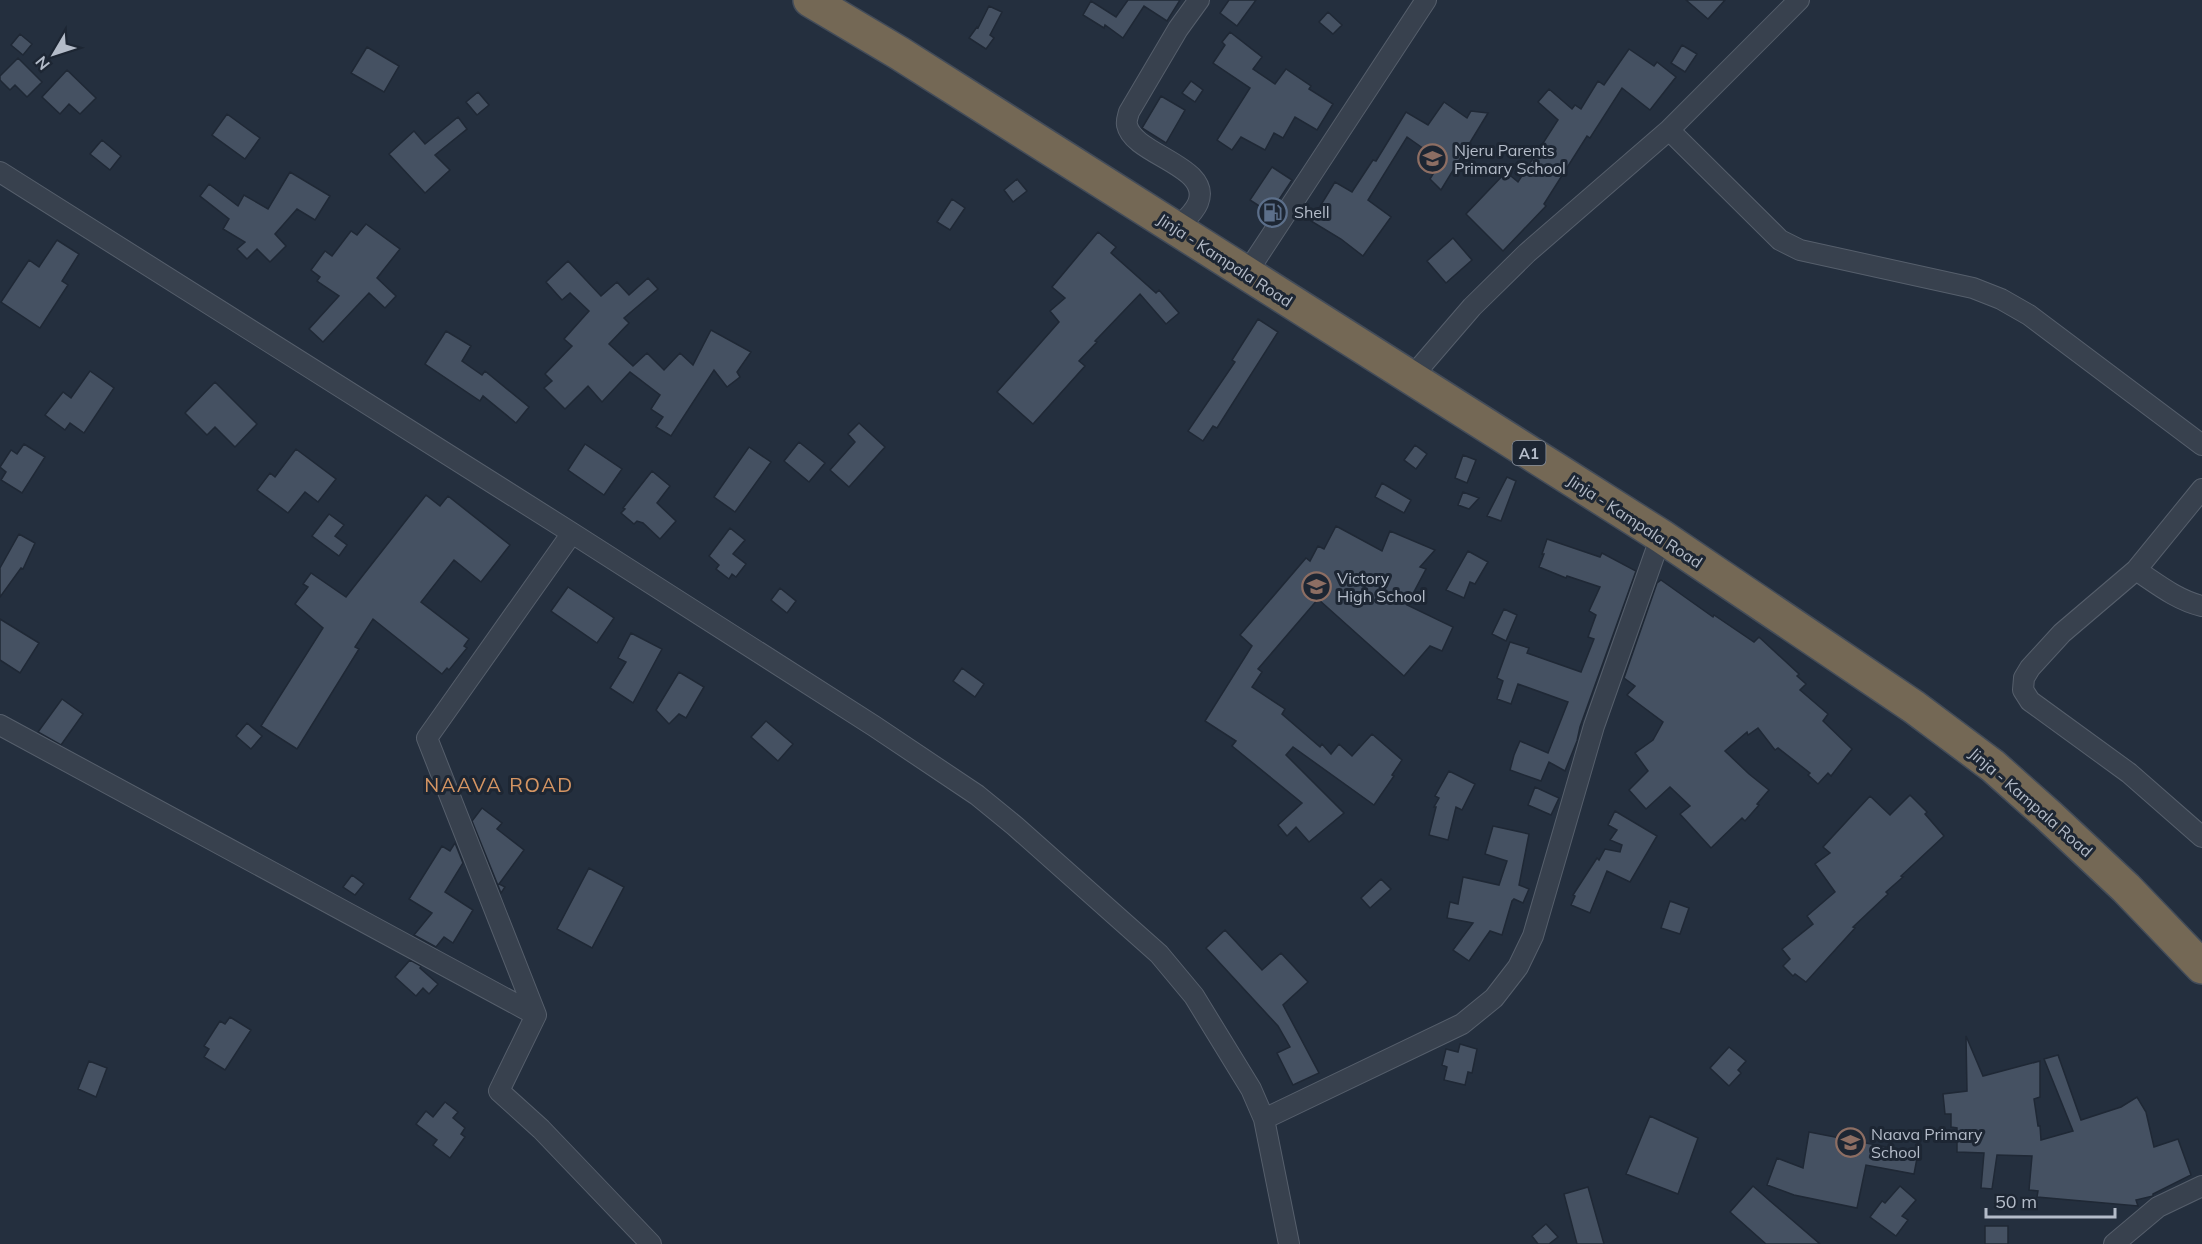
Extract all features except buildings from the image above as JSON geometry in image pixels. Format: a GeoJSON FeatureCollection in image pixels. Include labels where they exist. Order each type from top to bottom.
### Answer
{"type":"FeatureCollection","features":[{"type":"Feature","properties":{"kind":"highway","name":"Jinja - Kampala Road"},"geometry":{"type":"LineString","coordinates":[[810,0],[899,53],[1177,228],[1410,379],[1661,536],[1906,701],[1993,766],[2126,888],[2202,967]]}},
{"type":"Feature","properties":{"kind":"street"},"geometry":{"type":"LineString","coordinates":[[1177,228],[1193,212],[1199,201],[1199,190],[1187,171],[1140,143],[1131,135],[1126,123],[1129,112],[1178,29],[1199,0]]}},
{"type":"Feature","properties":{"kind":"street"},"geometry":{"type":"LineString","coordinates":[[1246,274],[1426,0]]}},
{"type":"Feature","properties":{"kind":"street"},"geometry":{"type":"LineString","coordinates":[[1410,379],[1472,307],[1527,253],[1669,130],[1799,0]]}},
{"type":"Feature","properties":{"kind":"street"},"geometry":{"type":"LineString","coordinates":[[1669,130],[1780,240],[1800,250],[1973,288],[2001,299],[2029,315],[2202,445]]}},
{"type":"Feature","properties":{"kind":"street"},"geometry":{"type":"LineString","coordinates":[[0,172],[874,726],[977,795],[1015,826],[1166,962],[1194,996],[1251,1089],[1264,1119],[1289,1244]]}},
{"type":"Feature","properties":{"kind":"street"},"geometry":{"type":"LineString","coordinates":[[2202,489],[2136,570],[2062,633],[2030,668],[2024,678],[2023,690],[2030,701],[2129,773],[2202,837]]}},
{"type":"Feature","properties":{"kind":"street"},"geometry":{"type":"LineString","coordinates":[[572,533],[428,738],[536,1015],[499,1091],[541,1129],[651,1244]]}},
{"type":"Feature","properties":{"kind":"street"},"geometry":{"type":"LineString","coordinates":[[1264,1119],[1462,1024],[1494,998],[1518,967],[1533,936],[1594,726],[1661,536]]}},
{"type":"Feature","properties":{"kind":"street"},"geometry":{"type":"LineString","coordinates":[[2136,570],[2170,594],[2202,606]]}},
{"type":"Feature","properties":{"kind":"street"},"geometry":{"type":"LineString","coordinates":[[0,725],[536,1015]]}},
{"type":"Feature","properties":{"kind":"street"},"geometry":{"type":"LineString","coordinates":[[2114,1244],[2158,1207],[2202,1186]]}},
{"type":"Feature","properties":{"kind":"place","name":"Njeru Parents Primary School"},"geometry":{"type":"Point","coordinates":[1433,159]}},
{"type":"Feature","properties":{"kind":"place","name":"Shell"},"geometry":{"type":"Point","coordinates":[1273,212]}},
{"type":"Feature","properties":{"kind":"place","name":"Victory High School"},"geometry":{"type":"Point","coordinates":[1316,587]}},
{"type":"Feature","properties":{"kind":"place","name":"Naava Primary School"},"geometry":{"type":"Point","coordinates":[1850,1143]}},
{"type":"Feature","properties":{"kind":"district","name":"NAAVA ROAD"},"geometry":{"type":"Point","coordinates":[499,784]}}]}
